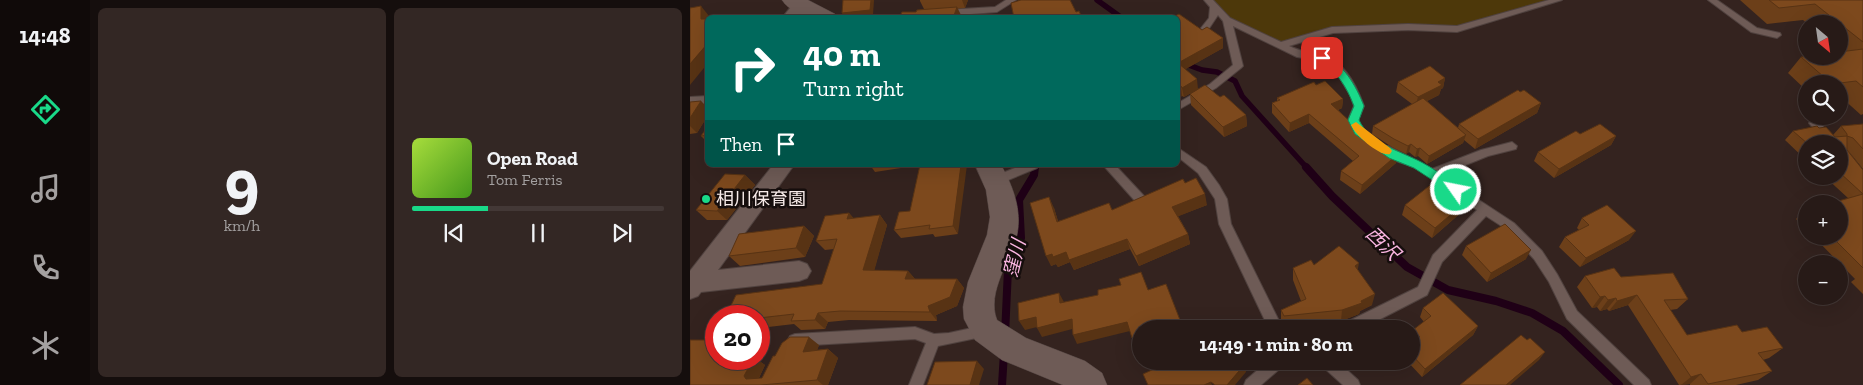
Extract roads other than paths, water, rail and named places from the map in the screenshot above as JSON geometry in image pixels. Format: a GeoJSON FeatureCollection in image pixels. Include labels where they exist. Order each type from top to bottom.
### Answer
{"type":"FeatureCollection","features":[{"type":"Feature","properties":{"kind":"main road"},"geometry":{"type":"LineString","coordinates":[[794,7],[819,15]]}},
{"type":"Feature","properties":{"kind":"main road"},"geometry":{"type":"LineString","coordinates":[[1002,172],[1002,235],[979,302],[980,317],[986,331],[1014,349],[1068,371],[1085,380],[1090,385]]}},
{"type":"Feature","properties":{"kind":"street"},"geometry":{"type":"LineString","coordinates":[[690,103],[705,102]]}},
{"type":"Feature","properties":{"kind":"street"},"geometry":{"type":"LineString","coordinates":[[692,286],[782,167]]}},
{"type":"Feature","properties":{"kind":"street"},"geometry":{"type":"LineString","coordinates":[[692,286],[799,271]]}},
{"type":"Feature","properties":{"kind":"lane"},"geometry":{"type":"LineString","coordinates":[[930,14],[997,10],[1012,0]]}},
{"type":"Feature","properties":{"kind":"lane"},"geometry":{"type":"LineString","coordinates":[[1282,45],[1332,30],[1408,27],[1457,29],[1558,0]]}},
{"type":"Feature","properties":{"kind":"lane"},"geometry":{"type":"LineString","coordinates":[[1712,0],[1754,30],[1777,35]]}},
{"type":"Feature","properties":{"kind":"lane"},"geometry":{"type":"LineString","coordinates":[[1211,4],[1226,20],[1300,55],[1322,58],[1338,68],[1355,95],[1359,106],[1353,120],[1359,131],[1393,155],[1432,174],[1510,226],[1538,255],[1553,278],[1572,315],[1644,385]]}},
{"type":"Feature","properties":{"kind":"lane"},"geometry":{"type":"LineString","coordinates":[[1205,28],[1213,18],[1211,4]]}},
{"type":"Feature","properties":{"kind":"lane"},"geometry":{"type":"LineString","coordinates":[[1180,106],[1217,83],[1238,66],[1226,20]]}},
{"type":"Feature","properties":{"kind":"lane"},"geometry":{"type":"LineString","coordinates":[[1816,125],[1824,135]]}},
{"type":"Feature","properties":{"kind":"lane"},"geometry":{"type":"LineString","coordinates":[[1432,174],[1485,153],[1512,146]]}},
{"type":"Feature","properties":{"kind":"lane"},"geometry":{"type":"LineString","coordinates":[[1180,154],[1202,170],[1215,188],[1221,199],[1225,224],[1272,320]]}},
{"type":"Feature","properties":{"kind":"lane"},"geometry":{"type":"LineString","coordinates":[[1002,172],[1025,167]]}},
{"type":"Feature","properties":{"kind":"lane"},"geometry":{"type":"LineString","coordinates":[[1110,167],[1140,199]]}},
{"type":"Feature","properties":{"kind":"lane"},"geometry":{"type":"LineString","coordinates":[[1366,320],[1423,291],[1436,258],[1485,210]]}},
{"type":"Feature","properties":{"kind":"lane"},"geometry":{"type":"LineString","coordinates":[[782,348],[798,338],[915,333],[934,340],[949,340],[986,331]]}},
{"type":"Feature","properties":{"kind":"lane"},"geometry":{"type":"LineString","coordinates":[[916,385],[934,340]]}},
{"type":"Feature","properties":{"kind":"lane"},"geometry":{"type":"LineString","coordinates":[[1251,385],[1268,370]]}},
{"type":"Feature","properties":{"kind":"lane"},"geometry":{"type":"LineString","coordinates":[[1336,370],[1352,385]]}},
{"type":"Feature","properties":{"kind":"waterway","name":"西沢"},"geometry":{"type":"LineString","coordinates":[[1097,0],[1118,15]]}},
{"type":"Feature","properties":{"kind":"waterway","name":"西沢"},"geometry":{"type":"LineString","coordinates":[[1180,62],[1202,70],[1217,72],[1235,81],[1242,96],[1307,168]]}},
{"type":"Feature","properties":{"kind":"waterway","name":"窪川"},"geometry":{"type":"LineString","coordinates":[[1005,335],[1008,269],[1021,238],[1019,200],[1034,175],[1035,167]]}},
{"type":"Feature","properties":{"kind":"waterway","name":"西沢"},"geometry":{"type":"LineString","coordinates":[[1306,167],[1332,196],[1407,267],[1448,290],[1496,301],[1532,313],[1563,331],[1619,385]]}},
{"type":"Feature","properties":{"kind":"waterway","name":"窪川"},"geometry":{"type":"LineString","coordinates":[[1002,385],[1004,353]]}},
{"type":"Feature","properties":{"kind":"place","name":"相川保育園"},"geometry":{"type":"Point","coordinates":[706,199]}}]}
